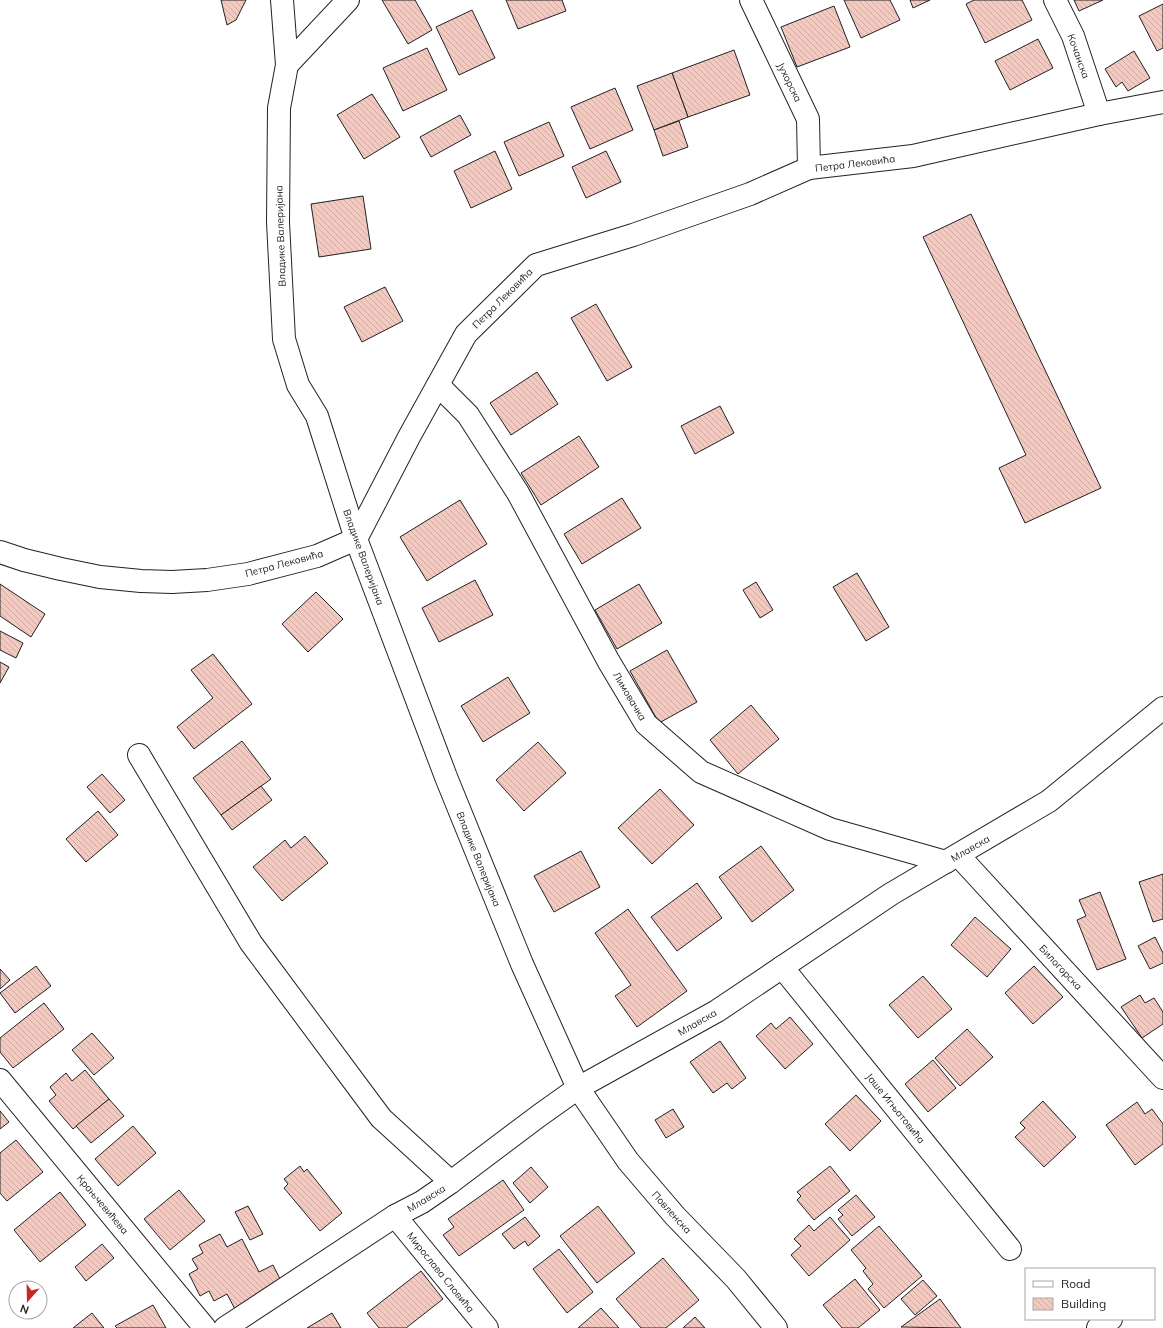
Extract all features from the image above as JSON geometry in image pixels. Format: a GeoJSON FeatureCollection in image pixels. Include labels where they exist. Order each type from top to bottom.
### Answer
{"type":"FeatureCollection","features":[{"type":"Feature","properties":{"kind":"street","name":"Владике Валеријана"},"geometry":{"type":"LineString","coordinates":[[282,0],[287,65],[279,108],[278,222],[284,339],[298,385],[317,416],[356,539],[455,798],[522,964],[578,1088]]}},
{"type":"Feature","properties":{"kind":"street"},"geometry":{"type":"LineString","coordinates":[[287,65],[348,0]]}},
{"type":"Feature","properties":{"kind":"street","name":"Јухорска"},"geometry":{"type":"LineString","coordinates":[[751,0],[808,119],[809,168]]}},
{"type":"Feature","properties":{"kind":"street","name":"Кочанска"},"geometry":{"type":"LineString","coordinates":[[1055,0],[1073,36],[1099,114]]}},
{"type":"Feature","properties":{"kind":"street","name":"Петра Лековића"},"geometry":{"type":"LineString","coordinates":[[0,552],[54,568],[100,577],[172,582],[207,580],[248,574],[317,556],[356,539],[409,437],[466,334],[536,265],[633,235],[750,194],[809,168],[912,156],[1099,114],[1163,102]]}},
{"type":"Feature","properties":{"kind":"street","name":"Лимовачка"},"geometry":{"type":"LineString","coordinates":[[438,385],[468,415],[518,493],[609,662],[646,724],[701,772],[830,829],[952,859]]}},
{"type":"Feature","properties":{"kind":"street","name":"Млавска"},"geometry":{"type":"LineString","coordinates":[[226,1328],[395,1216],[422,1202],[578,1088],[716,1011],[891,894],[1049,801],[1163,708]]}},
{"type":"Feature","properties":{"kind":"street"},"geometry":{"type":"LineString","coordinates":[[139,755],[251,942],[381,1118],[451,1182]]}},
{"type":"Feature","properties":{"kind":"street","name":"Билогорска"},"geometry":{"type":"LineString","coordinates":[[952,859],[1163,1078]]}},
{"type":"Feature","properties":{"kind":"street","name":"Јаше Игњатовића"},"geometry":{"type":"LineString","coordinates":[[782,966],[1010,1249]]}},
{"type":"Feature","properties":{"kind":"street","name":"Крањчевићева"},"geometry":{"type":"LineString","coordinates":[[0,1080],[205,1328]]}},
{"type":"Feature","properties":{"kind":"street","name":"Повленска"},"geometry":{"type":"LineString","coordinates":[[578,1088],[628,1161],[674,1216],[736,1279],[776,1328]]}},
{"type":"Feature","properties":{"kind":"street","name":"Мирослава Словића"},"geometry":{"type":"LineString","coordinates":[[395,1216],[487,1328]]}},
{"type":"Feature","properties":{"kind":"street"},"geometry":{"type":"LineString","coordinates":[[1098,1328],[1110,1320]]}},
{"type":"Feature","properties":{"kind":"building"},"geometry":{"type":"Polygon","coordinates":[[[221,0],[246,0],[236,20],[227,25],[221,0]]]}},
{"type":"Feature","properties":{"kind":"building"},"geometry":{"type":"Polygon","coordinates":[[[382,0],[415,0],[432,30],[408,44],[382,0]]]}},
{"type":"Feature","properties":{"kind":"building"},"geometry":{"type":"Polygon","coordinates":[[[506,0],[562,0],[566,11],[518,29],[506,0]]]}},
{"type":"Feature","properties":{"kind":"building"},"geometry":{"type":"Polygon","coordinates":[[[844,0],[890,0],[900,20],[861,38],[844,0]]]}},
{"type":"Feature","properties":{"kind":"building"},"geometry":{"type":"Polygon","coordinates":[[[910,0],[930,0],[913,8],[910,0]]]}},
{"type":"Feature","properties":{"kind":"building"},"geometry":{"type":"Polygon","coordinates":[[[974,0],[1022,0],[1032,20],[985,43],[966,4],[974,0]]]}},
{"type":"Feature","properties":{"kind":"building"},"geometry":{"type":"Polygon","coordinates":[[[1074,0],[1103,0],[1079,11],[1074,0]]]}},
{"type":"Feature","properties":{"kind":"building"},"geometry":{"type":"Polygon","coordinates":[[[1163,4],[1163,48],[1157,51],[1139,16],[1163,4]]]}},
{"type":"Feature","properties":{"kind":"building"},"geometry":{"type":"Polygon","coordinates":[[[834,6],[850,47],[797,67],[781,27],[834,6]]]}},
{"type":"Feature","properties":{"kind":"building"},"geometry":{"type":"Polygon","coordinates":[[[472,10],[495,58],[459,75],[436,27],[472,10]]]}},
{"type":"Feature","properties":{"kind":"building"},"geometry":{"type":"Polygon","coordinates":[[[1038,39],[1053,68],[1010,90],[995,61],[1038,39]]]}},
{"type":"Feature","properties":{"kind":"building"},"geometry":{"type":"Polygon","coordinates":[[[427,48],[447,90],[403,111],[383,68],[427,48]]]}},
{"type":"Feature","properties":{"kind":"building"},"geometry":{"type":"Polygon","coordinates":[[[734,50],[750,95],[688,117],[672,73],[734,50]]]}},
{"type":"Feature","properties":{"kind":"building"},"geometry":{"type":"Polygon","coordinates":[[[1134,51],[1150,78],[1128,91],[1122,82],[1116,87],[1105,69],[1134,51]]]}},
{"type":"Feature","properties":{"kind":"building"},"geometry":{"type":"Polygon","coordinates":[[[672,73],[688,117],[654,130],[637,86],[672,73]]]}},
{"type":"Feature","properties":{"kind":"building"},"geometry":{"type":"Polygon","coordinates":[[[615,88],[633,130],[590,149],[571,107],[615,88]]]}},
{"type":"Feature","properties":{"kind":"building"},"geometry":{"type":"Polygon","coordinates":[[[372,94],[400,137],[364,159],[337,115],[372,94]]]}},
{"type":"Feature","properties":{"kind":"building"},"geometry":{"type":"Polygon","coordinates":[[[460,115],[471,135],[431,157],[420,137],[460,115]]]}},
{"type":"Feature","properties":{"kind":"building"},"geometry":{"type":"Polygon","coordinates":[[[679,121],[688,147],[663,156],[654,130],[679,121]]]}},
{"type":"Feature","properties":{"kind":"building"},"geometry":{"type":"Polygon","coordinates":[[[549,122],[564,156],[519,176],[504,142],[549,122]]]}},
{"type":"Feature","properties":{"kind":"building"},"geometry":{"type":"Polygon","coordinates":[[[495,151],[512,189],[471,208],[454,171],[495,151]]]}},
{"type":"Feature","properties":{"kind":"building"},"geometry":{"type":"Polygon","coordinates":[[[606,151],[621,182],[586,198],[572,167],[606,151]]]}},
{"type":"Feature","properties":{"kind":"building"},"geometry":{"type":"Polygon","coordinates":[[[363,196],[371,249],[319,257],[311,204],[363,196]]]}},
{"type":"Feature","properties":{"kind":"building"},"geometry":{"type":"Polygon","coordinates":[[[971,214],[1101,488],[1025,523],[999,468],[1026,455],[923,237],[971,214]]]}},
{"type":"Feature","properties":{"kind":"building"},"geometry":{"type":"Polygon","coordinates":[[[385,287],[403,321],[362,342],[344,307],[385,287]]]}},
{"type":"Feature","properties":{"kind":"building"},"geometry":{"type":"Polygon","coordinates":[[[596,304],[632,367],[607,381],[571,318],[596,304]]]}},
{"type":"Feature","properties":{"kind":"building"},"geometry":{"type":"Polygon","coordinates":[[[537,372],[558,404],[511,435],[490,403],[537,372]]]}},
{"type":"Feature","properties":{"kind":"building"},"geometry":{"type":"Polygon","coordinates":[[[720,406],[734,433],[695,454],[681,426],[720,406]]]}},
{"type":"Feature","properties":{"kind":"building"},"geometry":{"type":"Polygon","coordinates":[[[579,436],[599,467],[541,505],[521,473],[579,436]]]}},
{"type":"Feature","properties":{"kind":"building"},"geometry":{"type":"Polygon","coordinates":[[[622,498],[641,528],[582,564],[564,534],[622,498]]]}},
{"type":"Feature","properties":{"kind":"building"},"geometry":{"type":"Polygon","coordinates":[[[460,500],[487,544],[427,581],[400,537],[460,500]]]}},
{"type":"Feature","properties":{"kind":"building"},"geometry":{"type":"Polygon","coordinates":[[[857,573],[889,627],[866,641],[833,587],[857,573]]]}},
{"type":"Feature","properties":{"kind":"building"},"geometry":{"type":"Polygon","coordinates":[[[475,580],[493,615],[439,642],[422,608],[475,580]]]}},
{"type":"Feature","properties":{"kind":"building"},"geometry":{"type":"Polygon","coordinates":[[[756,582],[773,610],[760,618],[743,590],[756,582]]]}},
{"type":"Feature","properties":{"kind":"building"},"geometry":{"type":"Polygon","coordinates":[[[0,584],[45,614],[31,637],[0,616],[0,584]]]}},
{"type":"Feature","properties":{"kind":"building"},"geometry":{"type":"Polygon","coordinates":[[[639,584],[662,623],[617,649],[595,610],[639,584]]]}},
{"type":"Feature","properties":{"kind":"building"},"geometry":{"type":"Polygon","coordinates":[[[316,592],[343,619],[308,652],[282,624],[316,592]]]}},
{"type":"Feature","properties":{"kind":"building"},"geometry":{"type":"Polygon","coordinates":[[[0,631],[23,643],[16,658],[0,650],[0,631]]]}},
{"type":"Feature","properties":{"kind":"building"},"geometry":{"type":"Polygon","coordinates":[[[667,650],[697,702],[659,723],[630,671],[667,650]]]}},
{"type":"Feature","properties":{"kind":"building"},"geometry":{"type":"Polygon","coordinates":[[[213,654],[252,704],[194,749],[177,727],[213,698],[191,670],[213,654]]]}},
{"type":"Feature","properties":{"kind":"building"},"geometry":{"type":"Polygon","coordinates":[[[0,662],[9,667],[0,683],[0,662]]]}},
{"type":"Feature","properties":{"kind":"building"},"geometry":{"type":"Polygon","coordinates":[[[508,677],[530,713],[483,742],[461,706],[508,677]]]}},
{"type":"Feature","properties":{"kind":"building"},"geometry":{"type":"Polygon","coordinates":[[[751,705],[779,739],[738,774],[710,740],[751,705]]]}},
{"type":"Feature","properties":{"kind":"building"},"geometry":{"type":"Polygon","coordinates":[[[242,741],[271,779],[221,815],[193,778],[242,741]]]}},
{"type":"Feature","properties":{"kind":"building"},"geometry":{"type":"Polygon","coordinates":[[[538,742],[566,773],[524,811],[496,780],[538,742]]]}},
{"type":"Feature","properties":{"kind":"building"},"geometry":{"type":"Polygon","coordinates":[[[102,774],[125,800],[110,813],[87,787],[102,774]]]}},
{"type":"Feature","properties":{"kind":"building"},"geometry":{"type":"Polygon","coordinates":[[[261,786],[272,800],[232,830],[221,815],[261,786]]]}},
{"type":"Feature","properties":{"kind":"building"},"geometry":{"type":"Polygon","coordinates":[[[660,789],[694,825],[652,864],[618,828],[660,789]]]}},
{"type":"Feature","properties":{"kind":"building"},"geometry":{"type":"Polygon","coordinates":[[[98,811],[118,835],[86,862],[66,839],[98,811]]]}},
{"type":"Feature","properties":{"kind":"building"},"geometry":{"type":"Polygon","coordinates":[[[305,836],[328,863],[282,901],[253,867],[285,840],[291,848],[305,836]]]}},
{"type":"Feature","properties":{"kind":"building"},"geometry":{"type":"Polygon","coordinates":[[[761,846],[794,890],[752,922],[719,877],[761,846]]]}},
{"type":"Feature","properties":{"kind":"building"},"geometry":{"type":"Polygon","coordinates":[[[581,851],[600,887],[554,912],[534,876],[581,851]]]}},
{"type":"Feature","properties":{"kind":"building"},"geometry":{"type":"Polygon","coordinates":[[[1163,874],[1163,919],[1153,922],[1139,882],[1163,874]]]}},
{"type":"Feature","properties":{"kind":"building"},"geometry":{"type":"Polygon","coordinates":[[[697,883],[722,918],[677,951],[651,917],[697,883]]]}},
{"type":"Feature","properties":{"kind":"building"},"geometry":{"type":"Polygon","coordinates":[[[1100,892],[1126,959],[1097,970],[1077,920],[1086,916],[1079,900],[1100,892]]]}},
{"type":"Feature","properties":{"kind":"building"},"geometry":{"type":"Polygon","coordinates":[[[628,909],[687,991],[637,1027],[615,996],[631,985],[595,933],[628,909]]]}},
{"type":"Feature","properties":{"kind":"building"},"geometry":{"type":"Polygon","coordinates":[[[975,917],[1011,949],[987,977],[951,945],[975,917]]]}},
{"type":"Feature","properties":{"kind":"building"},"geometry":{"type":"Polygon","coordinates":[[[1155,937],[1163,953],[1163,963],[1150,969],[1138,946],[1155,937]]]}},
{"type":"Feature","properties":{"kind":"building"},"geometry":{"type":"Polygon","coordinates":[[[36,966],[51,986],[15,1013],[0,993],[36,966]]]}},
{"type":"Feature","properties":{"kind":"building"},"geometry":{"type":"Polygon","coordinates":[[[1034,966],[1063,997],[1033,1024],[1005,993],[1034,966]]]}},
{"type":"Feature","properties":{"kind":"building"},"geometry":{"type":"Polygon","coordinates":[[[0,969],[10,980],[0,989],[0,969]]]}},
{"type":"Feature","properties":{"kind":"building"},"geometry":{"type":"Polygon","coordinates":[[[923,976],[952,1009],[918,1038],[889,1005],[923,976]]]}},
{"type":"Feature","properties":{"kind":"building"},"geometry":{"type":"Polygon","coordinates":[[[1140,995],[1145,1003],[1154,998],[1163,1012],[1163,1024],[1142,1038],[1121,1007],[1140,995]]]}},
{"type":"Feature","properties":{"kind":"building"},"geometry":{"type":"Polygon","coordinates":[[[44,1003],[64,1029],[13,1068],[0,1052],[0,1038],[44,1003]]]}},
{"type":"Feature","properties":{"kind":"building"},"geometry":{"type":"Polygon","coordinates":[[[790,1017],[813,1044],[785,1069],[756,1036],[771,1023],[776,1029],[790,1017]]]}},
{"type":"Feature","properties":{"kind":"building"},"geometry":{"type":"Polygon","coordinates":[[[967,1029],[993,1057],[960,1086],[935,1058],[967,1029]]]}},
{"type":"Feature","properties":{"kind":"building"},"geometry":{"type":"Polygon","coordinates":[[[92,1033],[114,1058],[94,1075],[72,1050],[92,1033]]]}},
{"type":"Feature","properties":{"kind":"building"},"geometry":{"type":"Polygon","coordinates":[[[720,1041],[746,1078],[732,1089],[727,1083],[713,1093],[690,1062],[720,1041]]]}},
{"type":"Feature","properties":{"kind":"building"},"geometry":{"type":"Polygon","coordinates":[[[933,1060],[956,1088],[928,1112],[905,1084],[933,1060]]]}},
{"type":"Feature","properties":{"kind":"building"},"geometry":{"type":"Polygon","coordinates":[[[85,1070],[109,1099],[73,1129],[49,1101],[56,1095],[50,1087],[66,1073],[72,1081],[85,1070]]]}},
{"type":"Feature","properties":{"kind":"building"},"geometry":{"type":"Polygon","coordinates":[[[856,1095],[881,1121],[850,1151],[825,1124],[856,1095]]]}},
{"type":"Feature","properties":{"kind":"building"},"geometry":{"type":"Polygon","coordinates":[[[109,1099],[124,1116],[91,1143],[76,1126],[109,1099]]]}},
{"type":"Feature","properties":{"kind":"building"},"geometry":{"type":"Polygon","coordinates":[[[1043,1101],[1076,1137],[1044,1167],[1015,1137],[1025,1128],[1020,1123],[1043,1101]]]}},
{"type":"Feature","properties":{"kind":"building"},"geometry":{"type":"Polygon","coordinates":[[[1137,1102],[1145,1114],[1152,1109],[1163,1124],[1163,1144],[1135,1165],[1106,1125],[1137,1102]]]}},
{"type":"Feature","properties":{"kind":"building"},"geometry":{"type":"Polygon","coordinates":[[[673,1109],[684,1127],[666,1138],[655,1120],[673,1109]]]}},
{"type":"Feature","properties":{"kind":"building"},"geometry":{"type":"Polygon","coordinates":[[[0,1111],[9,1122],[0,1129],[0,1111]]]}},
{"type":"Feature","properties":{"kind":"building"},"geometry":{"type":"Polygon","coordinates":[[[133,1126],[156,1153],[118,1186],[95,1159],[133,1126]]]}},
{"type":"Feature","properties":{"kind":"building"},"geometry":{"type":"Polygon","coordinates":[[[16,1140],[43,1172],[7,1201],[0,1193],[0,1153],[16,1140]]]}},
{"type":"Feature","properties":{"kind":"building"},"geometry":{"type":"Polygon","coordinates":[[[300,1166],[304,1172],[307,1169],[342,1213],[320,1231],[284,1188],[288,1184],[284,1179],[300,1166]]]}},
{"type":"Feature","properties":{"kind":"building"},"geometry":{"type":"Polygon","coordinates":[[[830,1166],[850,1191],[814,1220],[797,1200],[801,1196],[797,1192],[830,1166]]]}},
{"type":"Feature","properties":{"kind":"building"},"geometry":{"type":"Polygon","coordinates":[[[531,1167],[548,1187],[530,1203],[513,1183],[531,1167]]]}},
{"type":"Feature","properties":{"kind":"building"},"geometry":{"type":"Polygon","coordinates":[[[503,1180],[524,1210],[459,1256],[443,1235],[454,1227],[448,1219],[503,1180]]]}},
{"type":"Feature","properties":{"kind":"building"},"geometry":{"type":"Polygon","coordinates":[[[179,1190],[205,1221],[170,1250],[144,1219],[179,1190]]]}},
{"type":"Feature","properties":{"kind":"building"},"geometry":{"type":"Polygon","coordinates":[[[60,1192],[86,1225],[40,1262],[14,1230],[60,1192]]]}},
{"type":"Feature","properties":{"kind":"building"},"geometry":{"type":"Polygon","coordinates":[[[856,1195],[875,1217],[852,1236],[838,1219],[843,1215],[838,1210],[856,1195]]]}},
{"type":"Feature","properties":{"kind":"building"},"geometry":{"type":"Polygon","coordinates":[[[248,1206],[263,1234],[250,1240],[235,1212],[248,1206]]]}},
{"type":"Feature","properties":{"kind":"building"},"geometry":{"type":"Polygon","coordinates":[[[598,1206],[635,1253],[597,1283],[560,1236],[598,1206]]]}},
{"type":"Feature","properties":{"kind":"building"},"geometry":{"type":"Polygon","coordinates":[[[525,1217],[540,1236],[528,1246],[525,1241],[514,1249],[502,1234],[525,1217]]]}},
{"type":"Feature","properties":{"kind":"building"},"geometry":{"type":"Polygon","coordinates":[[[830,1217],[850,1240],[809,1276],[791,1255],[801,1246],[794,1239],[809,1225],[814,1231],[830,1217]]]}},
{"type":"Feature","properties":{"kind":"building"},"geometry":{"type":"Polygon","coordinates":[[[879,1226],[922,1276],[884,1308],[868,1289],[873,1284],[863,1271],[866,1268],[851,1250],[879,1226]]]}},
{"type":"Feature","properties":{"kind":"building"},"geometry":{"type":"Polygon","coordinates":[[[220,1234],[227,1247],[242,1239],[259,1272],[273,1265],[282,1283],[236,1311],[227,1294],[214,1301],[209,1291],[200,1296],[189,1274],[198,1269],[192,1259],[203,1253],[199,1245],[220,1234]]]}},
{"type":"Feature","properties":{"kind":"building"},"geometry":{"type":"Polygon","coordinates":[[[102,1244],[114,1258],[86,1281],[75,1267],[102,1244]]]}},
{"type":"Feature","properties":{"kind":"building"},"geometry":{"type":"Polygon","coordinates":[[[559,1249],[593,1292],[567,1313],[533,1269],[559,1249]]]}},
{"type":"Feature","properties":{"kind":"building"},"geometry":{"type":"Polygon","coordinates":[[[663,1258],[699,1300],[666,1328],[641,1328],[616,1299],[663,1258]]]}},
{"type":"Feature","properties":{"kind":"building"},"geometry":{"type":"Polygon","coordinates":[[[421,1271],[443,1299],[406,1328],[379,1328],[367,1313],[421,1271]]]}},
{"type":"Feature","properties":{"kind":"building"},"geometry":{"type":"Polygon","coordinates":[[[855,1279],[880,1310],[858,1328],[842,1328],[823,1305],[855,1279]]]}},
{"type":"Feature","properties":{"kind":"building"},"geometry":{"type":"Polygon","coordinates":[[[923,1280],[937,1296],[915,1315],[901,1299],[923,1280]]]}},
{"type":"Feature","properties":{"kind":"building"},"geometry":{"type":"Polygon","coordinates":[[[940,1299],[961,1328],[901,1327],[940,1299]]]}},
{"type":"Feature","properties":{"kind":"building"},"geometry":{"type":"Polygon","coordinates":[[[153,1305],[166,1328],[117,1328],[115,1326],[153,1305]]]}},
{"type":"Feature","properties":{"kind":"building"},"geometry":{"type":"Polygon","coordinates":[[[601,1308],[619,1328],[578,1328],[601,1308]]]}},
{"type":"Feature","properties":{"kind":"building"},"geometry":{"type":"Polygon","coordinates":[[[92,1313],[104,1328],[73,1328],[92,1313]]]}},
{"type":"Feature","properties":{"kind":"building"},"geometry":{"type":"Polygon","coordinates":[[[332,1313],[341,1328],[307,1328],[332,1313]]]}},
{"type":"Feature","properties":{"kind":"building"},"geometry":{"type":"Polygon","coordinates":[[[695,1317],[705,1328],[683,1328],[695,1317]]]}}]}
